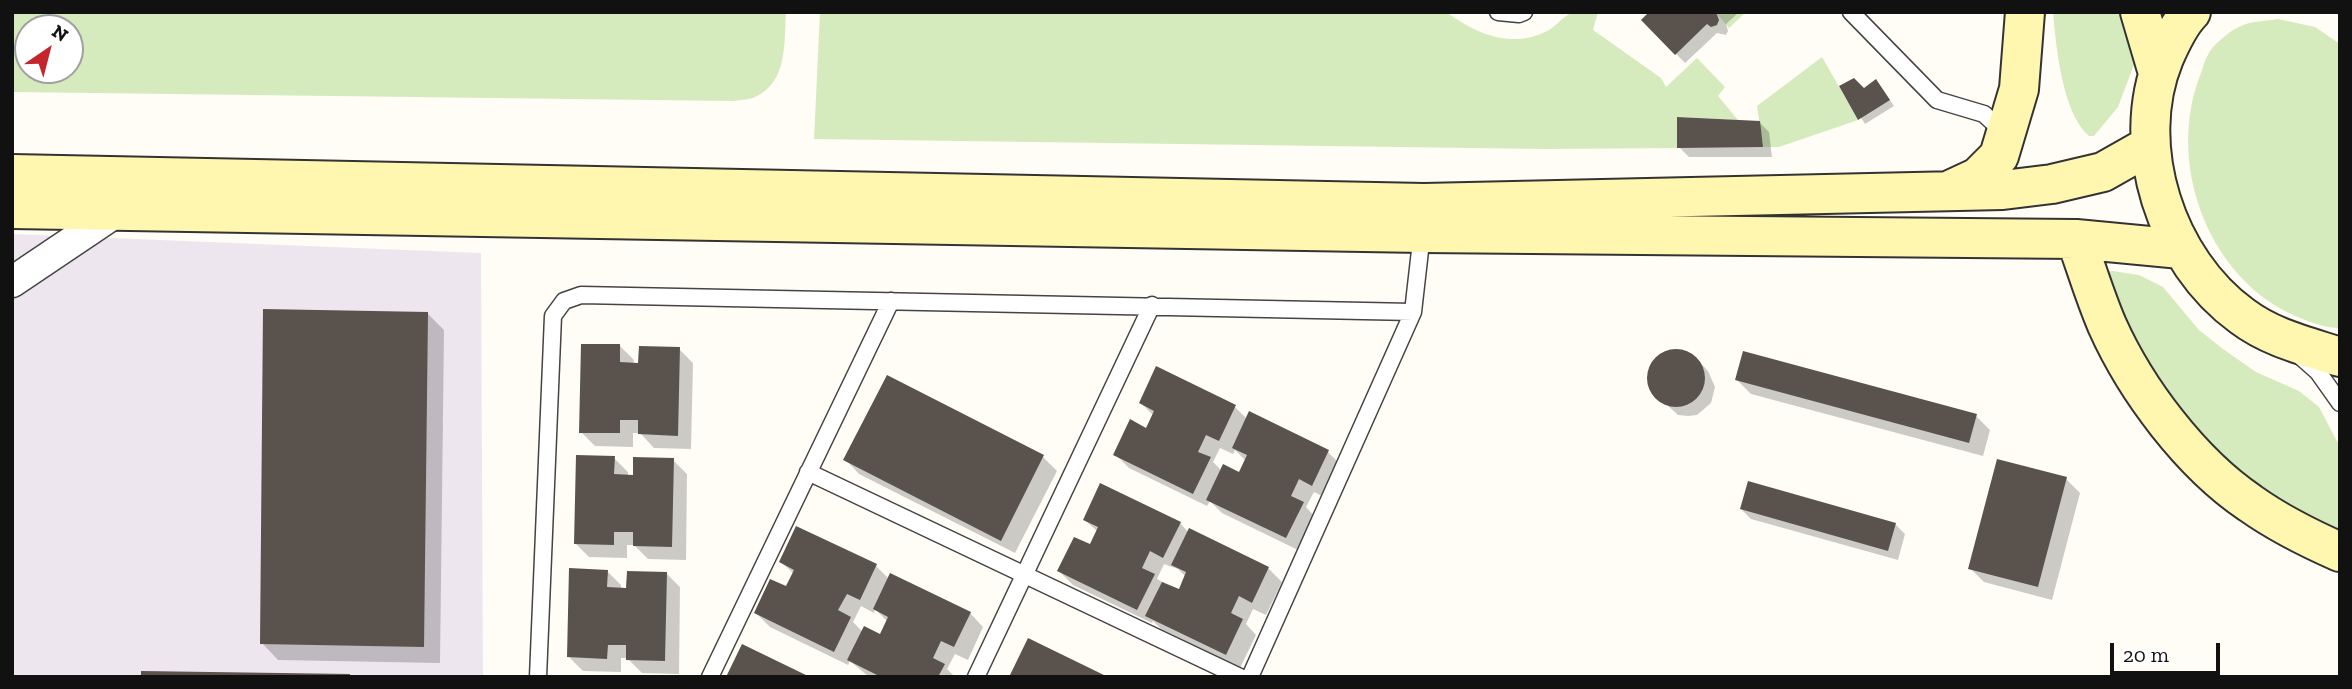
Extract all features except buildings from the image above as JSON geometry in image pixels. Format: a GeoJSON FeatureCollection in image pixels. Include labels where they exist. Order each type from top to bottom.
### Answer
{"type":"FeatureCollection","features":[{"type":"Feature","properties":{"kind":"main road"},"geometry":{"type":"LineString","coordinates":[[1947,191],[1978,177],[1999,156],[1994,129],[2019,89],[2025,12]]}},
{"type":"Feature","properties":{"kind":"main road"},"geometry":{"type":"LineString","coordinates":[[2140,12],[2158,74]]}},
{"type":"Feature","properties":{"kind":"main road"},"geometry":{"type":"LineString","coordinates":[[2191,12],[2171,42],[2158,74],[2150,146],[2161,200],[2181,249],[2205,282],[2242,316],[2281,339],[2340,357]]}},
{"type":"Feature","properties":{"kind":"main road"},"geometry":{"type":"LineString","coordinates":[[12,209],[1423,218],[2003,190],[2052,184],[2102,172],[2150,146]]}},
{"type":"Feature","properties":{"kind":"main road"},"geometry":{"type":"LineString","coordinates":[[12,174],[2076,239],[2181,249]]}},
{"type":"Feature","properties":{"kind":"main road"},"geometry":{"type":"LineString","coordinates":[[2076,239],[2107,325],[2126,363],[2152,403],[2183,440],[2210,470],[2248,502],[2301,534],[2340,552]]}},
{"type":"Feature","properties":{"kind":"street"},"geometry":{"type":"LineString","coordinates":[[12,282],[169,177]]}},
{"type":"Feature","properties":{"kind":"lane"},"geometry":{"type":"LineString","coordinates":[[1498,12],[1524,12]]}},
{"type":"Feature","properties":{"kind":"lane"},"geometry":{"type":"LineString","coordinates":[[1851,12],[1937,100],[1994,129]]}},
{"type":"Feature","properties":{"kind":"lane"},"geometry":{"type":"LineString","coordinates":[[1250,677],[1413,312],[1423,218]]}},
{"type":"Feature","properties":{"kind":"lane"},"geometry":{"type":"LineString","coordinates":[[538,677],[553,316],[564,301],[581,295],[1413,312]]}},
{"type":"Feature","properties":{"kind":"lane"},"geometry":{"type":"LineString","coordinates":[[710,677],[891,301]]}},
{"type":"Feature","properties":{"kind":"lane"},"geometry":{"type":"LineString","coordinates":[[976,677],[1152,305]]}},
{"type":"Feature","properties":{"kind":"lane"},"geometry":{"type":"LineString","coordinates":[[2281,339],[2318,372],[2340,403]]}},
{"type":"Feature","properties":{"kind":"lane"},"geometry":{"type":"LineString","coordinates":[[808,472],[1240,677]]}},
{"type":"Feature","properties":{"kind":"shaded area"},"geometry":{"type":"Polygon","coordinates":[[[12,234],[481,253],[483,677],[12,677],[12,234]]]}},
{"type":"Feature","properties":{"kind":"green space"},"geometry":{"type":"Polygon","coordinates":[[[12,12],[786,12],[784,49],[779,72],[766,90],[755,97],[733,101],[12,92],[12,12]]]}},
{"type":"Feature","properties":{"kind":"green space"},"geometry":{"type":"Polygon","coordinates":[[[820,12],[1446,12],[1482,33],[1522,39],[1549,30],[1574,12],[1598,12],[1593,30],[1661,78],[1666,87],[1697,58],[1725,87],[1718,96],[1738,120],[1678,117],[1677,148],[1546,149],[814,139],[820,12]]]}},
{"type":"Feature","properties":{"kind":"green space"},"geometry":{"type":"Polygon","coordinates":[[[1746,12],[1729,28],[1717,14],[1746,12]]]}},
{"type":"Feature","properties":{"kind":"green space"},"geometry":{"type":"Polygon","coordinates":[[[2053,12],[2125,12],[2135,62],[2118,107],[2094,136],[2089,136],[2072,112],[2062,78],[2053,12]]]}},
{"type":"Feature","properties":{"kind":"green space"},"geometry":{"type":"Polygon","coordinates":[[[2278,19],[2315,27],[2340,44],[2340,328],[2320,325],[2289,313],[2260,294],[2235,270],[2215,242],[2200,210],[2191,176],[2188,141],[2191,106],[2208,55],[2237,28],[2278,19]]]}},
{"type":"Feature","properties":{"kind":"green space"},"geometry":{"type":"Polygon","coordinates":[[[1822,57],[1858,120],[1779,147],[1763,147],[1757,106],[1822,57]]]}},
{"type":"Feature","properties":{"kind":"green space"},"geometry":{"type":"Polygon","coordinates":[[[2101,272],[2139,275],[2163,287],[2199,330],[2223,349],[2256,372],[2299,391],[2319,407],[2340,447],[2340,530],[2310,525],[2237,481],[2153,382],[2101,272]]]}}]}
